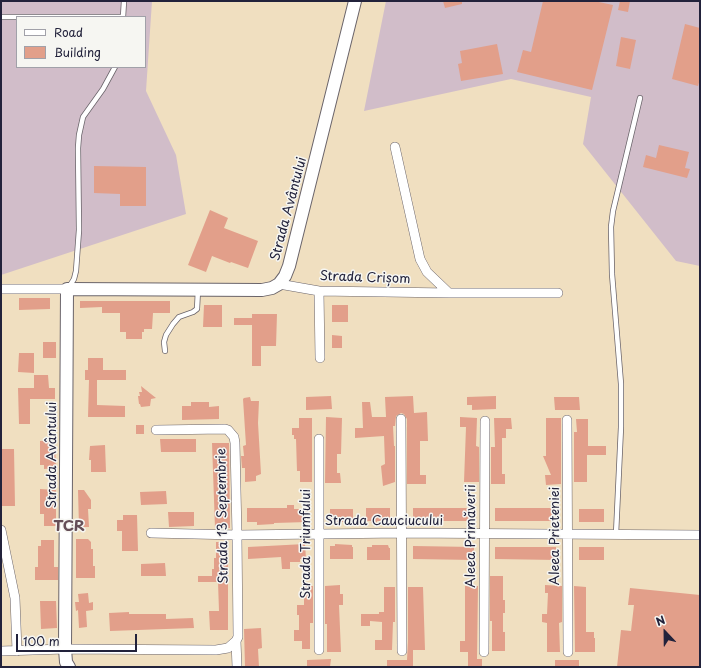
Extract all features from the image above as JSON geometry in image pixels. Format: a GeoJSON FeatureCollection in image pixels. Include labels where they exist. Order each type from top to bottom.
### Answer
{"type":"FeatureCollection","features":[{"type":"Feature","properties":{"kind":"main road","name":"Strada Avântului"},"geometry":{"type":"LineString","coordinates":[[279,284],[285,276],[289,266],[355,1]]}},
{"type":"Feature","properties":{"kind":"main road"},"geometry":{"type":"LineString","coordinates":[[67,290],[262,290],[272,288],[279,284]]}},
{"type":"Feature","properties":{"kind":"main road","name":"Strada Avântului"},"geometry":{"type":"LineString","coordinates":[[67,290],[65,649],[66,662],[69,667]]}},
{"type":"Feature","properties":{"kind":"street","name":"Strada Crișom"},"geometry":{"type":"LineString","coordinates":[[395,147],[420,259],[427,272],[449,293]]}},
{"type":"Feature","properties":{"kind":"street","name":"Strada Crișom"},"geometry":{"type":"LineString","coordinates":[[279,284],[320,291],[449,293],[558,292]]}},
{"type":"Feature","properties":{"kind":"street"},"geometry":{"type":"LineString","coordinates":[[1,289],[67,290]]}},
{"type":"Feature","properties":{"kind":"street"},"geometry":{"type":"LineString","coordinates":[[320,291],[320,358]]}},
{"type":"Feature","properties":{"kind":"street"},"geometry":{"type":"LineString","coordinates":[[401,419],[402,651]]}},
{"type":"Feature","properties":{"kind":"street","name":"Aleea Primăverii"},"geometry":{"type":"LineString","coordinates":[[484,652],[485,420]]}},
{"type":"Feature","properties":{"kind":"street","name":"Aleea Prieteniei"},"geometry":{"type":"LineString","coordinates":[[567,420],[568,652]]}},
{"type":"Feature","properties":{"kind":"street","name":"Strada 13 Septembrie"},"geometry":{"type":"LineString","coordinates":[[156,430],[225,429],[231,433],[235,444],[238,637],[236,641],[237,667]]}},
{"type":"Feature","properties":{"kind":"street","name":"Strada Triumfului"},"geometry":{"type":"LineString","coordinates":[[319,439],[319,650]]}},
{"type":"Feature","properties":{"kind":"street"},"geometry":{"type":"LineString","coordinates":[[1,530],[6,574],[15,598],[17,651]]}},
{"type":"Feature","properties":{"kind":"street","name":"Strada Cauciucului"},"geometry":{"type":"LineString","coordinates":[[151,534],[237,535],[402,533],[700,536]]}},
{"type":"Feature","properties":{"kind":"street"},"geometry":{"type":"LineString","coordinates":[[1,651],[65,649],[216,650],[228,648],[236,641]]}},
{"type":"Feature","properties":{"kind":"lane"},"geometry":{"type":"LineString","coordinates":[[123,16],[124,1]]}},
{"type":"Feature","properties":{"kind":"lane"},"geometry":{"type":"LineString","coordinates":[[1,17],[16,17]]}},
{"type":"Feature","properties":{"kind":"lane","name":"Strada Avântului"},"geometry":{"type":"LineString","coordinates":[[67,290],[74,279],[76,271],[79,230],[79,134],[83,117],[103,89],[114,68]]}},
{"type":"Feature","properties":{"kind":"lane"},"geometry":{"type":"LineString","coordinates":[[616,534],[621,427],[621,384],[612,274],[611,227],[613,211],[640,98]]}},
{"type":"Feature","properties":{"kind":"lane"},"geometry":{"type":"LineString","coordinates":[[165,351],[164,342],[166,335],[173,324],[179,317],[197,309],[198,290]]}},
{"type":"Feature","properties":{"kind":"shaded area"},"geometry":{"type":"Polygon","coordinates":[[[1,1],[152,1],[146,91],[176,155],[186,214],[1,275],[1,1]]]}},
{"type":"Feature","properties":{"kind":"shaded area"},"geometry":{"type":"Polygon","coordinates":[[[386,1],[700,1],[700,266],[676,261],[583,144],[591,97],[511,79],[364,111],[386,1]]]}},
{"type":"Feature","properties":{"kind":"building"},"geometry":{"type":"Polygon","coordinates":[[[443,1],[462,1],[462,4],[445,8],[443,1]]]}},
{"type":"Feature","properties":{"kind":"building"},"geometry":{"type":"Polygon","coordinates":[[[543,1],[594,1],[613,5],[592,90],[517,72],[523,50],[531,52],[543,1]]]}},
{"type":"Feature","properties":{"kind":"building"},"geometry":{"type":"Polygon","coordinates":[[[620,1],[630,1],[628,12],[618,10],[620,1]]]}},
{"type":"Feature","properties":{"kind":"building"},"geometry":{"type":"Polygon","coordinates":[[[685,24],[700,28],[700,79],[698,86],[672,79],[685,24]]]}},
{"type":"Feature","properties":{"kind":"building"},"geometry":{"type":"Polygon","coordinates":[[[621,37],[636,40],[630,69],[616,66],[621,37]]]}},
{"type":"Feature","properties":{"kind":"building"},"geometry":{"type":"Polygon","coordinates":[[[497,44],[503,74],[461,81],[458,64],[462,63],[460,51],[497,44]]]}},
{"type":"Feature","properties":{"kind":"building"},"geometry":{"type":"Polygon","coordinates":[[[659,145],[689,152],[685,168],[690,169],[687,178],[643,167],[646,155],[656,158],[659,145]]]}},
{"type":"Feature","properties":{"kind":"building"},"geometry":{"type":"Polygon","coordinates":[[[94,166],[146,167],[146,206],[120,206],[120,194],[94,193],[94,166]]]}},
{"type":"Feature","properties":{"kind":"building"},"geometry":{"type":"Polygon","coordinates":[[[210,210],[228,218],[224,228],[258,241],[248,268],[212,256],[206,272],[188,265],[210,210]]]}},
{"type":"Feature","properties":{"kind":"building"},"geometry":{"type":"Polygon","coordinates":[[[19,298],[50,298],[50,309],[19,310],[19,298]]]}},
{"type":"Feature","properties":{"kind":"building"},"geometry":{"type":"Polygon","coordinates":[[[80,301],[170,301],[170,313],[153,313],[152,329],[144,329],[144,332],[142,332],[142,339],[126,339],[126,332],[120,332],[120,313],[102,313],[102,307],[80,308],[80,301]]]}},
{"type":"Feature","properties":{"kind":"building"},"geometry":{"type":"Polygon","coordinates":[[[204,305],[222,305],[222,327],[203,327],[204,305]]]}},
{"type":"Feature","properties":{"kind":"building"},"geometry":{"type":"Polygon","coordinates":[[[332,305],[348,305],[348,322],[332,322],[332,305]]]}},
{"type":"Feature","properties":{"kind":"building"},"geometry":{"type":"Polygon","coordinates":[[[252,314],[277,314],[276,346],[261,346],[261,366],[252,366],[252,325],[234,325],[234,318],[252,318],[252,314]]]}},
{"type":"Feature","properties":{"kind":"building"},"geometry":{"type":"Polygon","coordinates":[[[332,335],[342,336],[342,348],[332,348],[332,335]]]}},
{"type":"Feature","properties":{"kind":"building"},"geometry":{"type":"Polygon","coordinates":[[[43,342],[56,342],[56,358],[43,358],[43,342]]]}},
{"type":"Feature","properties":{"kind":"building"},"geometry":{"type":"Polygon","coordinates":[[[19,353],[34,353],[34,373],[18,372],[19,353]]]}},
{"type":"Feature","properties":{"kind":"building"},"geometry":{"type":"Polygon","coordinates":[[[88,358],[103,358],[103,370],[126,370],[126,380],[97,380],[97,405],[125,406],[125,417],[88,417],[89,380],[85,380],[85,370],[88,370],[88,358]]]}},
{"type":"Feature","properties":{"kind":"building"},"geometry":{"type":"Polygon","coordinates":[[[34,375],[48,375],[49,388],[55,388],[55,399],[30,399],[30,424],[19,424],[18,388],[34,388],[34,375]]]}},
{"type":"Feature","properties":{"kind":"building"},"geometry":{"type":"Polygon","coordinates":[[[141,386],[156,398],[151,399],[150,406],[141,407],[139,404],[138,396],[140,396],[139,392],[142,392],[141,386]]]}},
{"type":"Feature","properties":{"kind":"building"},"geometry":{"type":"Polygon","coordinates":[[[331,396],[332,409],[306,410],[306,397],[331,396]]]}},
{"type":"Feature","properties":{"kind":"building"},"geometry":{"type":"Polygon","coordinates":[[[413,396],[414,413],[427,412],[428,441],[420,441],[420,475],[426,475],[426,484],[407,484],[407,419],[404,414],[401,413],[396,416],[395,426],[393,426],[395,446],[395,482],[383,486],[381,466],[385,464],[384,436],[355,438],[355,428],[363,428],[362,402],[370,402],[372,417],[386,417],[385,397],[413,396]]]}},
{"type":"Feature","properties":{"kind":"building"},"geometry":{"type":"Polygon","coordinates":[[[496,396],[496,409],[472,410],[472,405],[467,405],[467,397],[496,396]]]}},
{"type":"Feature","properties":{"kind":"building"},"geometry":{"type":"Polygon","coordinates":[[[250,397],[251,401],[259,401],[258,423],[261,474],[256,476],[256,481],[245,482],[245,468],[242,468],[241,456],[244,456],[243,446],[246,445],[243,399],[250,397]]]}},
{"type":"Feature","properties":{"kind":"building"},"geometry":{"type":"Polygon","coordinates":[[[554,397],[579,397],[580,410],[555,410],[554,397]]]}},
{"type":"Feature","properties":{"kind":"building"},"geometry":{"type":"Polygon","coordinates":[[[191,402],[209,402],[209,407],[219,406],[219,419],[182,420],[182,406],[191,406],[191,402]]]}},
{"type":"Feature","properties":{"kind":"building"},"geometry":{"type":"Polygon","coordinates":[[[326,417],[342,418],[341,454],[337,454],[337,473],[340,473],[341,483],[325,483],[326,417]]]}},
{"type":"Feature","properties":{"kind":"building"},"geometry":{"type":"Polygon","coordinates":[[[460,417],[477,418],[476,446],[479,447],[479,482],[464,482],[466,427],[460,427],[460,417]]]}},
{"type":"Feature","properties":{"kind":"building"},"geometry":{"type":"Polygon","coordinates":[[[299,418],[312,418],[312,482],[300,482],[300,471],[297,471],[296,439],[294,439],[294,435],[292,435],[292,428],[299,428],[299,418]]]}},
{"type":"Feature","properties":{"kind":"building"},"geometry":{"type":"Polygon","coordinates":[[[494,418],[511,418],[512,429],[506,429],[506,438],[502,438],[502,474],[505,474],[505,484],[491,484],[491,447],[495,447],[494,418]]]}},
{"type":"Feature","properties":{"kind":"building"},"geometry":{"type":"Polygon","coordinates":[[[546,418],[561,418],[561,484],[546,485],[545,475],[551,475],[543,456],[546,456],[546,418]]]}},
{"type":"Feature","properties":{"kind":"building"},"geometry":{"type":"Polygon","coordinates":[[[576,419],[588,419],[588,446],[606,446],[606,455],[587,455],[587,482],[574,482],[574,432],[577,432],[576,419]]]}},
{"type":"Feature","properties":{"kind":"building"},"geometry":{"type":"Polygon","coordinates":[[[136,425],[144,425],[144,434],[136,434],[136,425]]]}},
{"type":"Feature","properties":{"kind":"building"},"geometry":{"type":"Polygon","coordinates":[[[160,439],[196,439],[196,452],[161,452],[160,439]]]}},
{"type":"Feature","properties":{"kind":"building"},"geometry":{"type":"Polygon","coordinates":[[[55,440],[56,468],[44,469],[44,465],[40,465],[40,441],[55,440]]]}},
{"type":"Feature","properties":{"kind":"building"},"geometry":{"type":"Polygon","coordinates":[[[212,443],[229,443],[230,528],[215,528],[212,443]]]}},
{"type":"Feature","properties":{"kind":"building"},"geometry":{"type":"Polygon","coordinates":[[[105,445],[106,472],[91,472],[91,460],[89,460],[90,446],[105,445]]]}},
{"type":"Feature","properties":{"kind":"building"},"geometry":{"type":"Polygon","coordinates":[[[1,449],[14,449],[15,506],[1,506],[1,449]]]}},
{"type":"Feature","properties":{"kind":"building"},"geometry":{"type":"Polygon","coordinates":[[[40,489],[56,490],[56,526],[44,526],[44,514],[40,514],[40,489]]]}},
{"type":"Feature","properties":{"kind":"building"},"geometry":{"type":"Polygon","coordinates":[[[78,490],[84,490],[91,500],[91,509],[88,509],[89,527],[79,527],[78,490]]]}},
{"type":"Feature","properties":{"kind":"building"},"geometry":{"type":"Polygon","coordinates":[[[166,491],[167,504],[141,505],[140,492],[166,491]]]}},
{"type":"Feature","properties":{"kind":"building"},"geometry":{"type":"Polygon","coordinates":[[[287,505],[294,505],[294,509],[308,509],[308,522],[257,525],[257,522],[247,522],[247,508],[287,508],[287,505]]]}},
{"type":"Feature","properties":{"kind":"building"},"geometry":{"type":"Polygon","coordinates":[[[366,508],[390,508],[390,521],[377,521],[377,523],[371,523],[371,521],[366,521],[366,508]]]}},
{"type":"Feature","properties":{"kind":"building"},"geometry":{"type":"Polygon","coordinates":[[[413,508],[474,508],[474,521],[413,521],[413,508]]]}},
{"type":"Feature","properties":{"kind":"building"},"geometry":{"type":"Polygon","coordinates":[[[495,508],[556,508],[556,521],[495,521],[495,508]]]}},
{"type":"Feature","properties":{"kind":"building"},"geometry":{"type":"Polygon","coordinates":[[[330,509],[353,509],[353,522],[330,522],[330,509]]]}},
{"type":"Feature","properties":{"kind":"building"},"geometry":{"type":"Polygon","coordinates":[[[579,509],[604,509],[604,522],[579,522],[579,509]]]}},
{"type":"Feature","properties":{"kind":"building"},"geometry":{"type":"Polygon","coordinates":[[[168,512],[194,512],[194,526],[169,527],[168,512]]]}},
{"type":"Feature","properties":{"kind":"building"},"geometry":{"type":"Polygon","coordinates":[[[123,515],[137,515],[138,551],[122,551],[122,531],[117,531],[117,520],[123,520],[123,515]]]}},
{"type":"Feature","properties":{"kind":"building"},"geometry":{"type":"Polygon","coordinates":[[[76,539],[88,539],[91,542],[91,549],[93,549],[93,566],[95,566],[95,578],[76,578],[76,539]]]}},
{"type":"Feature","properties":{"kind":"building"},"geometry":{"type":"Polygon","coordinates":[[[41,540],[54,540],[54,567],[58,567],[58,580],[35,580],[35,567],[38,567],[38,546],[41,546],[41,540]]]}},
{"type":"Feature","properties":{"kind":"building"},"geometry":{"type":"Polygon","coordinates":[[[216,542],[228,542],[228,630],[210,630],[209,611],[219,611],[218,582],[198,582],[198,576],[212,576],[212,569],[214,569],[214,558],[216,558],[216,542]]]}},
{"type":"Feature","properties":{"kind":"building"},"geometry":{"type":"Polygon","coordinates":[[[305,544],[306,559],[300,559],[300,562],[290,562],[290,569],[282,569],[281,557],[248,559],[248,547],[305,544]]]}},
{"type":"Feature","properties":{"kind":"building"},"geometry":{"type":"Polygon","coordinates":[[[335,544],[352,545],[353,559],[330,559],[330,546],[335,546],[335,544]]]}},
{"type":"Feature","properties":{"kind":"building"},"geometry":{"type":"Polygon","coordinates":[[[372,545],[388,545],[390,548],[390,560],[367,560],[367,547],[372,547],[372,545]]]}},
{"type":"Feature","properties":{"kind":"building"},"geometry":{"type":"Polygon","coordinates":[[[413,546],[474,547],[474,560],[413,559],[413,546]]]}},
{"type":"Feature","properties":{"kind":"building"},"geometry":{"type":"Polygon","coordinates":[[[495,547],[556,547],[556,560],[495,559],[495,547]]]}},
{"type":"Feature","properties":{"kind":"building"},"geometry":{"type":"Polygon","coordinates":[[[579,547],[604,547],[604,560],[579,560],[579,547]]]}},
{"type":"Feature","properties":{"kind":"building"},"geometry":{"type":"Polygon","coordinates":[[[165,563],[166,576],[141,576],[141,564],[165,563]]]}},
{"type":"Feature","properties":{"kind":"building"},"geometry":{"type":"Polygon","coordinates":[[[490,576],[503,576],[503,600],[505,600],[505,613],[503,613],[503,632],[505,632],[505,651],[492,651],[490,576]]]}},
{"type":"Feature","properties":{"kind":"building"},"geometry":{"type":"Polygon","coordinates":[[[340,585],[340,594],[343,594],[343,605],[339,605],[341,652],[327,652],[325,586],[340,585]]]}},
{"type":"Feature","properties":{"kind":"building"},"geometry":{"type":"Polygon","coordinates":[[[545,585],[562,586],[562,622],[559,623],[560,652],[547,652],[547,623],[542,622],[542,614],[547,614],[548,593],[545,593],[545,585]]]}},
{"type":"Feature","properties":{"kind":"building"},"geometry":{"type":"Polygon","coordinates":[[[304,586],[313,586],[313,623],[310,623],[310,649],[302,649],[302,641],[294,641],[294,630],[299,630],[297,605],[304,605],[304,586]]]}},
{"type":"Feature","properties":{"kind":"building"},"geometry":{"type":"Polygon","coordinates":[[[465,586],[478,586],[477,659],[482,659],[482,667],[468,667],[468,652],[460,652],[460,641],[465,641],[465,586]]]}},
{"type":"Feature","properties":{"kind":"building"},"geometry":{"type":"Polygon","coordinates":[[[574,586],[586,587],[586,632],[594,632],[595,652],[575,652],[574,586]]]}},
{"type":"Feature","properties":{"kind":"building"},"geometry":{"type":"Polygon","coordinates":[[[384,587],[395,587],[395,622],[393,622],[392,650],[375,650],[375,640],[382,640],[382,622],[370,621],[370,626],[361,626],[361,614],[379,614],[379,612],[384,612],[384,587]]]}},
{"type":"Feature","properties":{"kind":"building"},"geometry":{"type":"Polygon","coordinates":[[[408,587],[423,587],[425,650],[413,650],[413,667],[387,667],[387,660],[407,660],[408,587]]]}},
{"type":"Feature","properties":{"kind":"building"},"geometry":{"type":"Polygon","coordinates":[[[630,588],[700,595],[700,667],[617,667],[621,630],[631,631],[634,605],[628,605],[630,588]]]}},
{"type":"Feature","properties":{"kind":"building"},"geometry":{"type":"Polygon","coordinates":[[[88,593],[89,603],[93,602],[93,610],[86,611],[87,627],[79,628],[78,610],[76,611],[75,602],[79,602],[78,594],[88,593]]]}},
{"type":"Feature","properties":{"kind":"building"},"geometry":{"type":"Polygon","coordinates":[[[40,601],[56,601],[57,628],[41,629],[40,601]]]}},
{"type":"Feature","properties":{"kind":"building"},"geometry":{"type":"Polygon","coordinates":[[[129,612],[129,614],[166,614],[166,619],[193,618],[194,628],[110,631],[109,613],[129,612]]]}},
{"type":"Feature","properties":{"kind":"building"},"geometry":{"type":"Polygon","coordinates":[[[261,628],[262,648],[258,649],[259,667],[245,667],[244,629],[261,628]]]}},
{"type":"Feature","properties":{"kind":"building"},"geometry":{"type":"Polygon","coordinates":[[[331,659],[330,667],[307,667],[307,660],[331,659]]]}},
{"type":"Feature","properties":{"kind":"building"},"geometry":{"type":"Polygon","coordinates":[[[555,660],[579,660],[579,667],[555,667],[555,660]]]}},
{"type":"Feature","properties":{"kind":"district","name":"TCR"},"geometry":{"type":"Point","coordinates":[69,527]}}]}
